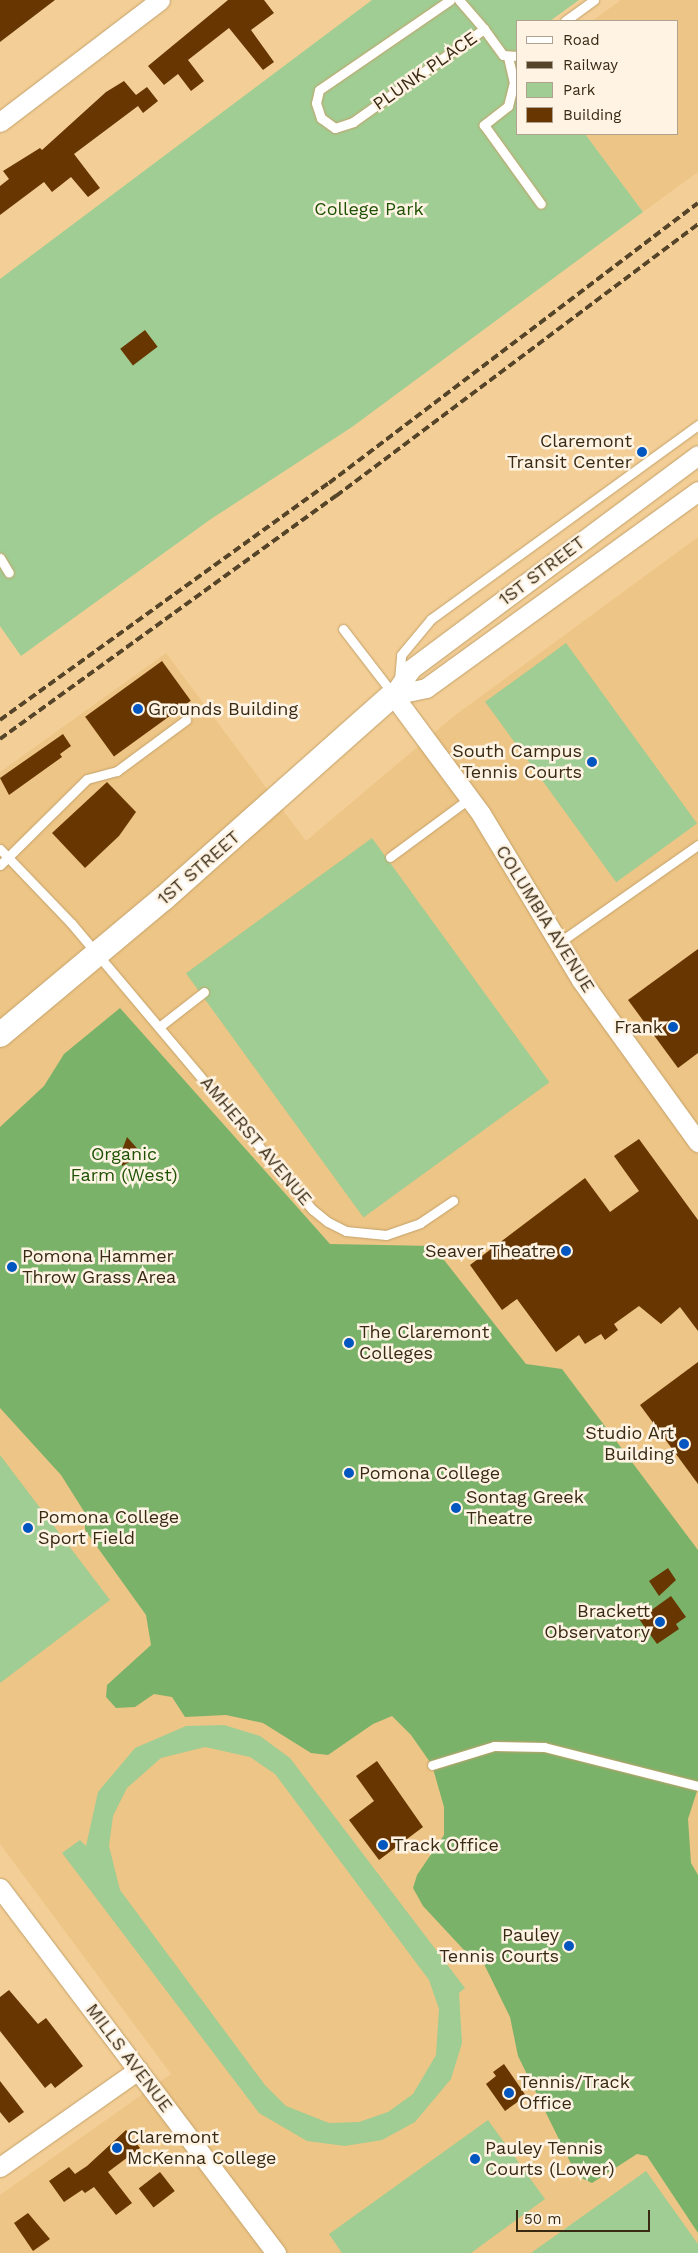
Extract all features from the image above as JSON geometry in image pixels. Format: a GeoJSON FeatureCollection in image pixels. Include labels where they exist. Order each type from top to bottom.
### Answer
{"type":"FeatureCollection","features":[{"type":"Feature","properties":{"kind":"street"},"geometry":{"type":"LineString","coordinates":[[0,122],[160,0]]}},
{"type":"Feature","properties":{"kind":"street","name":"1ST STREET"},"geometry":{"type":"LineString","coordinates":[[0,1035],[97,953],[396,690],[411,669],[698,455]]}},
{"type":"Feature","properties":{"kind":"street","name":"1ST STREET"},"geometry":{"type":"LineString","coordinates":[[396,690],[426,688],[698,491]]}},
{"type":"Feature","properties":{"kind":"street","name":"COLUMBIA AVENUE"},"geometry":{"type":"LineString","coordinates":[[396,690],[470,798],[557,945],[698,1142]]}},
{"type":"Feature","properties":{"kind":"street","name":"MILLS AVENUE"},"geometry":{"type":"LineString","coordinates":[[0,1888],[276,2253]]}},
{"type":"Feature","properties":{"kind":"street"},"geometry":{"type":"LineString","coordinates":[[0,2167],[138,2070]]}},
{"type":"Feature","properties":{"kind":"lane","name":"PLUNK PLACE"},"geometry":{"type":"LineString","coordinates":[[450,0],[319,90],[316,104],[321,118],[335,128],[353,122],[484,29],[512,56]]}},
{"type":"Feature","properties":{"kind":"lane"},"geometry":{"type":"LineString","coordinates":[[458,0],[484,29]]}},
{"type":"Feature","properties":{"kind":"lane"},"geometry":{"type":"LineString","coordinates":[[566,20],[594,0]]}},
{"type":"Feature","properties":{"kind":"lane"},"geometry":{"type":"LineString","coordinates":[[512,56],[514,82],[508,106],[484,125],[541,204]]}},
{"type":"Feature","properties":{"kind":"lane"},"geometry":{"type":"LineString","coordinates":[[396,690],[401,655],[431,619],[698,426]]}},
{"type":"Feature","properties":{"kind":"lane"},"geometry":{"type":"LineString","coordinates":[[0,558],[9,573]]}},
{"type":"Feature","properties":{"kind":"lane"},"geometry":{"type":"LineString","coordinates":[[344,629],[396,690]]}},
{"type":"Feature","properties":{"kind":"lane"},"geometry":{"type":"LineString","coordinates":[[0,865],[87,779],[117,771],[186,720]]}},
{"type":"Feature","properties":{"kind":"lane"},"geometry":{"type":"LineString","coordinates":[[390,857],[470,798]]}},
{"type":"Feature","properties":{"kind":"lane"},"geometry":{"type":"LineString","coordinates":[[557,945],[698,845]]}},
{"type":"Feature","properties":{"kind":"lane","name":"AMHERST AVENUE"},"geometry":{"type":"LineString","coordinates":[[0,849],[97,953],[313,1210],[328,1222],[346,1231],[386,1235],[420,1224],[453,1201]]}},
{"type":"Feature","properties":{"kind":"lane"},"geometry":{"type":"LineString","coordinates":[[159,1027],[204,992]]}},
{"type":"Feature","properties":{"kind":"lane"},"geometry":{"type":"LineString","coordinates":[[432,1765],[494,1746],[544,1747],[698,1786]]}},
{"type":"Feature","properties":{"kind":"shaded area"},"geometry":{"type":"Polygon","coordinates":[[[621,0],[698,0],[698,172],[643,212],[586,135],[678,135],[678,20],[593,20],[621,0]]]}},
{"type":"Feature","properties":{"kind":"shaded area","name":"The Claremont Colleges"},"geometry":{"type":"Polygon","coordinates":[[[698,537],[698,2253],[0,2253],[0,2195],[171,2074],[0,1844],[0,772],[166,653],[306,841],[454,716],[698,537]]]}},
{"type":"Feature","properties":{"kind":"green space","name":"College Park"},"geometry":{"type":"Polygon","coordinates":[[[372,0],[579,0],[551,20],[516,20],[516,135],[586,135],[643,212],[352,427],[211,519],[21,656],[0,626],[0,279],[372,0]]]}},
{"type":"Feature","properties":{"kind":"green space","name":"South Campus Tennis Courts"},"geometry":{"type":"Polygon","coordinates":[[[566,643],[697,823],[616,882],[485,702],[566,643]]]}},
{"type":"Feature","properties":{"kind":"green space"},"geometry":{"type":"Polygon","coordinates":[[[372,838],[550,1082],[363,1218],[186,973],[372,838]]]}},
{"type":"Feature","properties":{"kind":"green space","name":"Organic Farm (West)"},"geometry":{"type":"Polygon","coordinates":[[[120,1008],[330,1244],[433,1246],[526,1364],[562,1369],[698,1550],[698,1788],[688,1819],[691,1863],[698,1875],[698,2233],[647,2156],[637,2154],[592,2183],[577,2176],[518,2056],[510,2017],[483,1962],[463,1949],[423,1906],[413,1888],[417,1875],[444,1835],[444,1807],[432,1765],[411,1735],[392,1716],[373,1724],[328,1755],[311,1753],[263,1723],[226,1715],[185,1717],[172,1697],[154,1694],[135,1707],[116,1708],[106,1697],[107,1685],[151,1645],[146,1615],[85,1530],[85,1513],[61,1475],[0,1408],[0,1127],[44,1086],[64,1054],[120,1008]]]}},
{"type":"Feature","properties":{"kind":"green space","name":"Pomona College Sport Field"},"geometry":{"type":"Polygon","coordinates":[[[0,1455],[110,1600],[0,1683],[0,1455]]]}},
{"type":"Feature","properties":{"kind":"green space"},"geometry":{"type":"Polygon","coordinates":[[[224,1725],[260,1736],[290,1758],[465,1988],[459,1993],[462,2043],[451,2079],[415,2122],[382,2140],[345,2146],[307,2141],[259,2113],[62,1853],[80,1840],[86,1846],[98,1792],[135,1748],[186,1726],[224,1725]],[[205,1747],[161,1758],[127,1788],[113,1816],[109,1846],[120,1890],[265,2085],[286,2106],[329,2123],[359,2122],[388,2112],[413,2094],[436,2055],[439,2009],[429,1980],[275,1774],[250,1757],[205,1747]]]}},
{"type":"Feature","properties":{"kind":"green space","name":"Pauley Tennis Courts (Lower)"},"geometry":{"type":"Polygon","coordinates":[[[488,2120],[545,2199],[471,2253],[342,2253],[329,2234],[488,2120]]]}},
{"type":"Feature","properties":{"kind":"green space"},"geometry":{"type":"Polygon","coordinates":[[[646,2171],[698,2244],[698,2253],[531,2253],[646,2171]]]}},
{"type":"Feature","properties":{"kind":"building"},"geometry":{"type":"Polygon","coordinates":[[[0,0],[55,0],[0,42],[0,0]]]}},
{"type":"Feature","properties":{"kind":"building"},"geometry":{"type":"Polygon","coordinates":[[[228,0],[264,0],[274,13],[251,30],[274,62],[263,70],[229,28],[188,60],[204,81],[191,91],[178,74],[164,85],[148,66],[228,0]]]}},
{"type":"Feature","properties":{"kind":"building"},"geometry":{"type":"Polygon","coordinates":[[[124,81],[136,95],[147,87],[158,101],[143,113],[138,106],[74,154],[100,188],[88,197],[71,177],[52,192],[44,182],[0,215],[0,186],[9,179],[3,171],[40,148],[42,150],[106,92],[124,81]]]}},
{"type":"Feature","properties":{"kind":"building"},"geometry":{"type":"Polygon","coordinates":[[[145,330],[158,347],[133,365],[120,349],[145,330]]]}},
{"type":"Feature","properties":{"kind":"building","name":"Grounds Building"},"geometry":{"type":"Polygon","coordinates":[[[162,661],[191,701],[114,756],[85,717],[162,661]]]}},
{"type":"Feature","properties":{"kind":"building"},"geometry":{"type":"Polygon","coordinates":[[[63,734],[71,746],[60,754],[62,757],[9,795],[0,778],[63,734]]]}},
{"type":"Feature","properties":{"kind":"building"},"geometry":{"type":"Polygon","coordinates":[[[107,782],[136,812],[119,836],[85,868],[52,833],[107,782]]]}},
{"type":"Feature","properties":{"kind":"building","name":"Frank"},"geometry":{"type":"Polygon","coordinates":[[[698,949],[698,1053],[678,1068],[628,1000],[698,949]]]}},
{"type":"Feature","properties":{"kind":"building"},"geometry":{"type":"Polygon","coordinates":[[[127,1137],[143,1155],[122,1166],[121,1153],[127,1137]]]}},
{"type":"Feature","properties":{"kind":"building","name":"Seaver Theatre"},"geometry":{"type":"Polygon","coordinates":[[[639,1139],[698,1220],[698,1331],[680,1307],[661,1324],[639,1306],[614,1324],[618,1330],[605,1340],[601,1334],[585,1344],[579,1335],[556,1352],[517,1299],[502,1310],[470,1265],[585,1178],[610,1212],[639,1191],[614,1156],[639,1139]]]}},
{"type":"Feature","properties":{"kind":"building","name":"Studio Art Building"},"geometry":{"type":"Polygon","coordinates":[[[698,1362],[698,1484],[640,1405],[698,1362]]]}},
{"type":"Feature","properties":{"kind":"building","name":"Brackett Observatory"},"geometry":{"type":"Polygon","coordinates":[[[668,1568],[676,1580],[659,1596],[649,1581],[668,1568]]]}},
{"type":"Feature","properties":{"kind":"building","name":"Brackett Observatory"},"geometry":{"type":"Polygon","coordinates":[[[671,1596],[686,1617],[676,1624],[679,1629],[657,1644],[639,1619],[671,1596]]]}},
{"type":"Feature","properties":{"kind":"building"},"geometry":{"type":"Polygon","coordinates":[[[377,1761],[423,1827],[379,1860],[349,1820],[374,1801],[356,1776],[377,1761]]]}},
{"type":"Feature","properties":{"kind":"building"},"geometry":{"type":"Polygon","coordinates":[[[9,1990],[38,2024],[46,2018],[83,2066],[55,2088],[51,2083],[45,2088],[0,2031],[0,1997],[9,1990]]]}},
{"type":"Feature","properties":{"kind":"building","name":"Tennis/Track Office"},"geometry":{"type":"Polygon","coordinates":[[[504,2064],[526,2096],[505,2111],[486,2084],[496,2076],[493,2072],[504,2064]]]}},
{"type":"Feature","properties":{"kind":"building"},"geometry":{"type":"Polygon","coordinates":[[[0,2081],[24,2112],[9,2123],[0,2112],[0,2081]]]}},
{"type":"Feature","properties":{"kind":"building"},"geometry":{"type":"Polygon","coordinates":[[[126,2130],[140,2148],[108,2172],[132,2203],[116,2215],[94,2187],[85,2193],[82,2190],[64,2202],[49,2181],[69,2167],[75,2174],[87,2166],[126,2130]]]}},
{"type":"Feature","properties":{"kind":"building"},"geometry":{"type":"Polygon","coordinates":[[[160,2172],[175,2191],[153,2208],[139,2189],[160,2172]]]}},
{"type":"Feature","properties":{"kind":"building"},"geometry":{"type":"Polygon","coordinates":[[[28,2213],[50,2239],[33,2251],[14,2223],[28,2213]]]}},
{"type":"Feature","properties":{"kind":"railway"},"geometry":{"type":"LineString","coordinates":[[0,720],[329,483],[698,203]]}},
{"type":"Feature","properties":{"kind":"railway"},"geometry":{"type":"LineString","coordinates":[[0,739],[336,496],[698,224]]}},
{"type":"Feature","properties":{"kind":"place","name":"Claremont Transit Center"},"geometry":{"type":"Point","coordinates":[642,452]}},
{"type":"Feature","properties":{"kind":"place","name":"Grounds Building"},"geometry":{"type":"Point","coordinates":[138,709]}},
{"type":"Feature","properties":{"kind":"place","name":"South Campus Tennis Courts"},"geometry":{"type":"Point","coordinates":[592,762]}},
{"type":"Feature","properties":{"kind":"place","name":"Frank"},"geometry":{"type":"Point","coordinates":[673,1027]}},
{"type":"Feature","properties":{"kind":"place","name":"Seaver Theatre"},"geometry":{"type":"Point","coordinates":[566,1251]}},
{"type":"Feature","properties":{"kind":"place","name":"Pomona Hammer Throw Grass Area"},"geometry":{"type":"Point","coordinates":[12,1267]}},
{"type":"Feature","properties":{"kind":"place","name":"The Claremont Colleges"},"geometry":{"type":"Point","coordinates":[349,1343]}},
{"type":"Feature","properties":{"kind":"place","name":"Studio Art Building"},"geometry":{"type":"Point","coordinates":[684,1444]}},
{"type":"Feature","properties":{"kind":"place","name":"Pomona College"},"geometry":{"type":"Point","coordinates":[349,1473]}},
{"type":"Feature","properties":{"kind":"place","name":"Sontag Greek Theatre"},"geometry":{"type":"Point","coordinates":[456,1508]}},
{"type":"Feature","properties":{"kind":"place","name":"Pomona College Sport Field"},"geometry":{"type":"Point","coordinates":[28,1528]}},
{"type":"Feature","properties":{"kind":"place","name":"Brackett Observatory"},"geometry":{"type":"Point","coordinates":[660,1622]}},
{"type":"Feature","properties":{"kind":"place","name":"Track Office"},"geometry":{"type":"Point","coordinates":[383,1845]}},
{"type":"Feature","properties":{"kind":"place","name":"Pauley Tennis Courts"},"geometry":{"type":"Point","coordinates":[569,1946]}},
{"type":"Feature","properties":{"kind":"place","name":"Tennis/Track Office"},"geometry":{"type":"Point","coordinates":[509,2093]}},
{"type":"Feature","properties":{"kind":"place","name":"Claremont McKenna College"},"geometry":{"type":"Point","coordinates":[117,2148]}},
{"type":"Feature","properties":{"kind":"place","name":"Pauley Tennis Courts (Lower)"},"geometry":{"type":"Point","coordinates":[475,2159]}}]}
